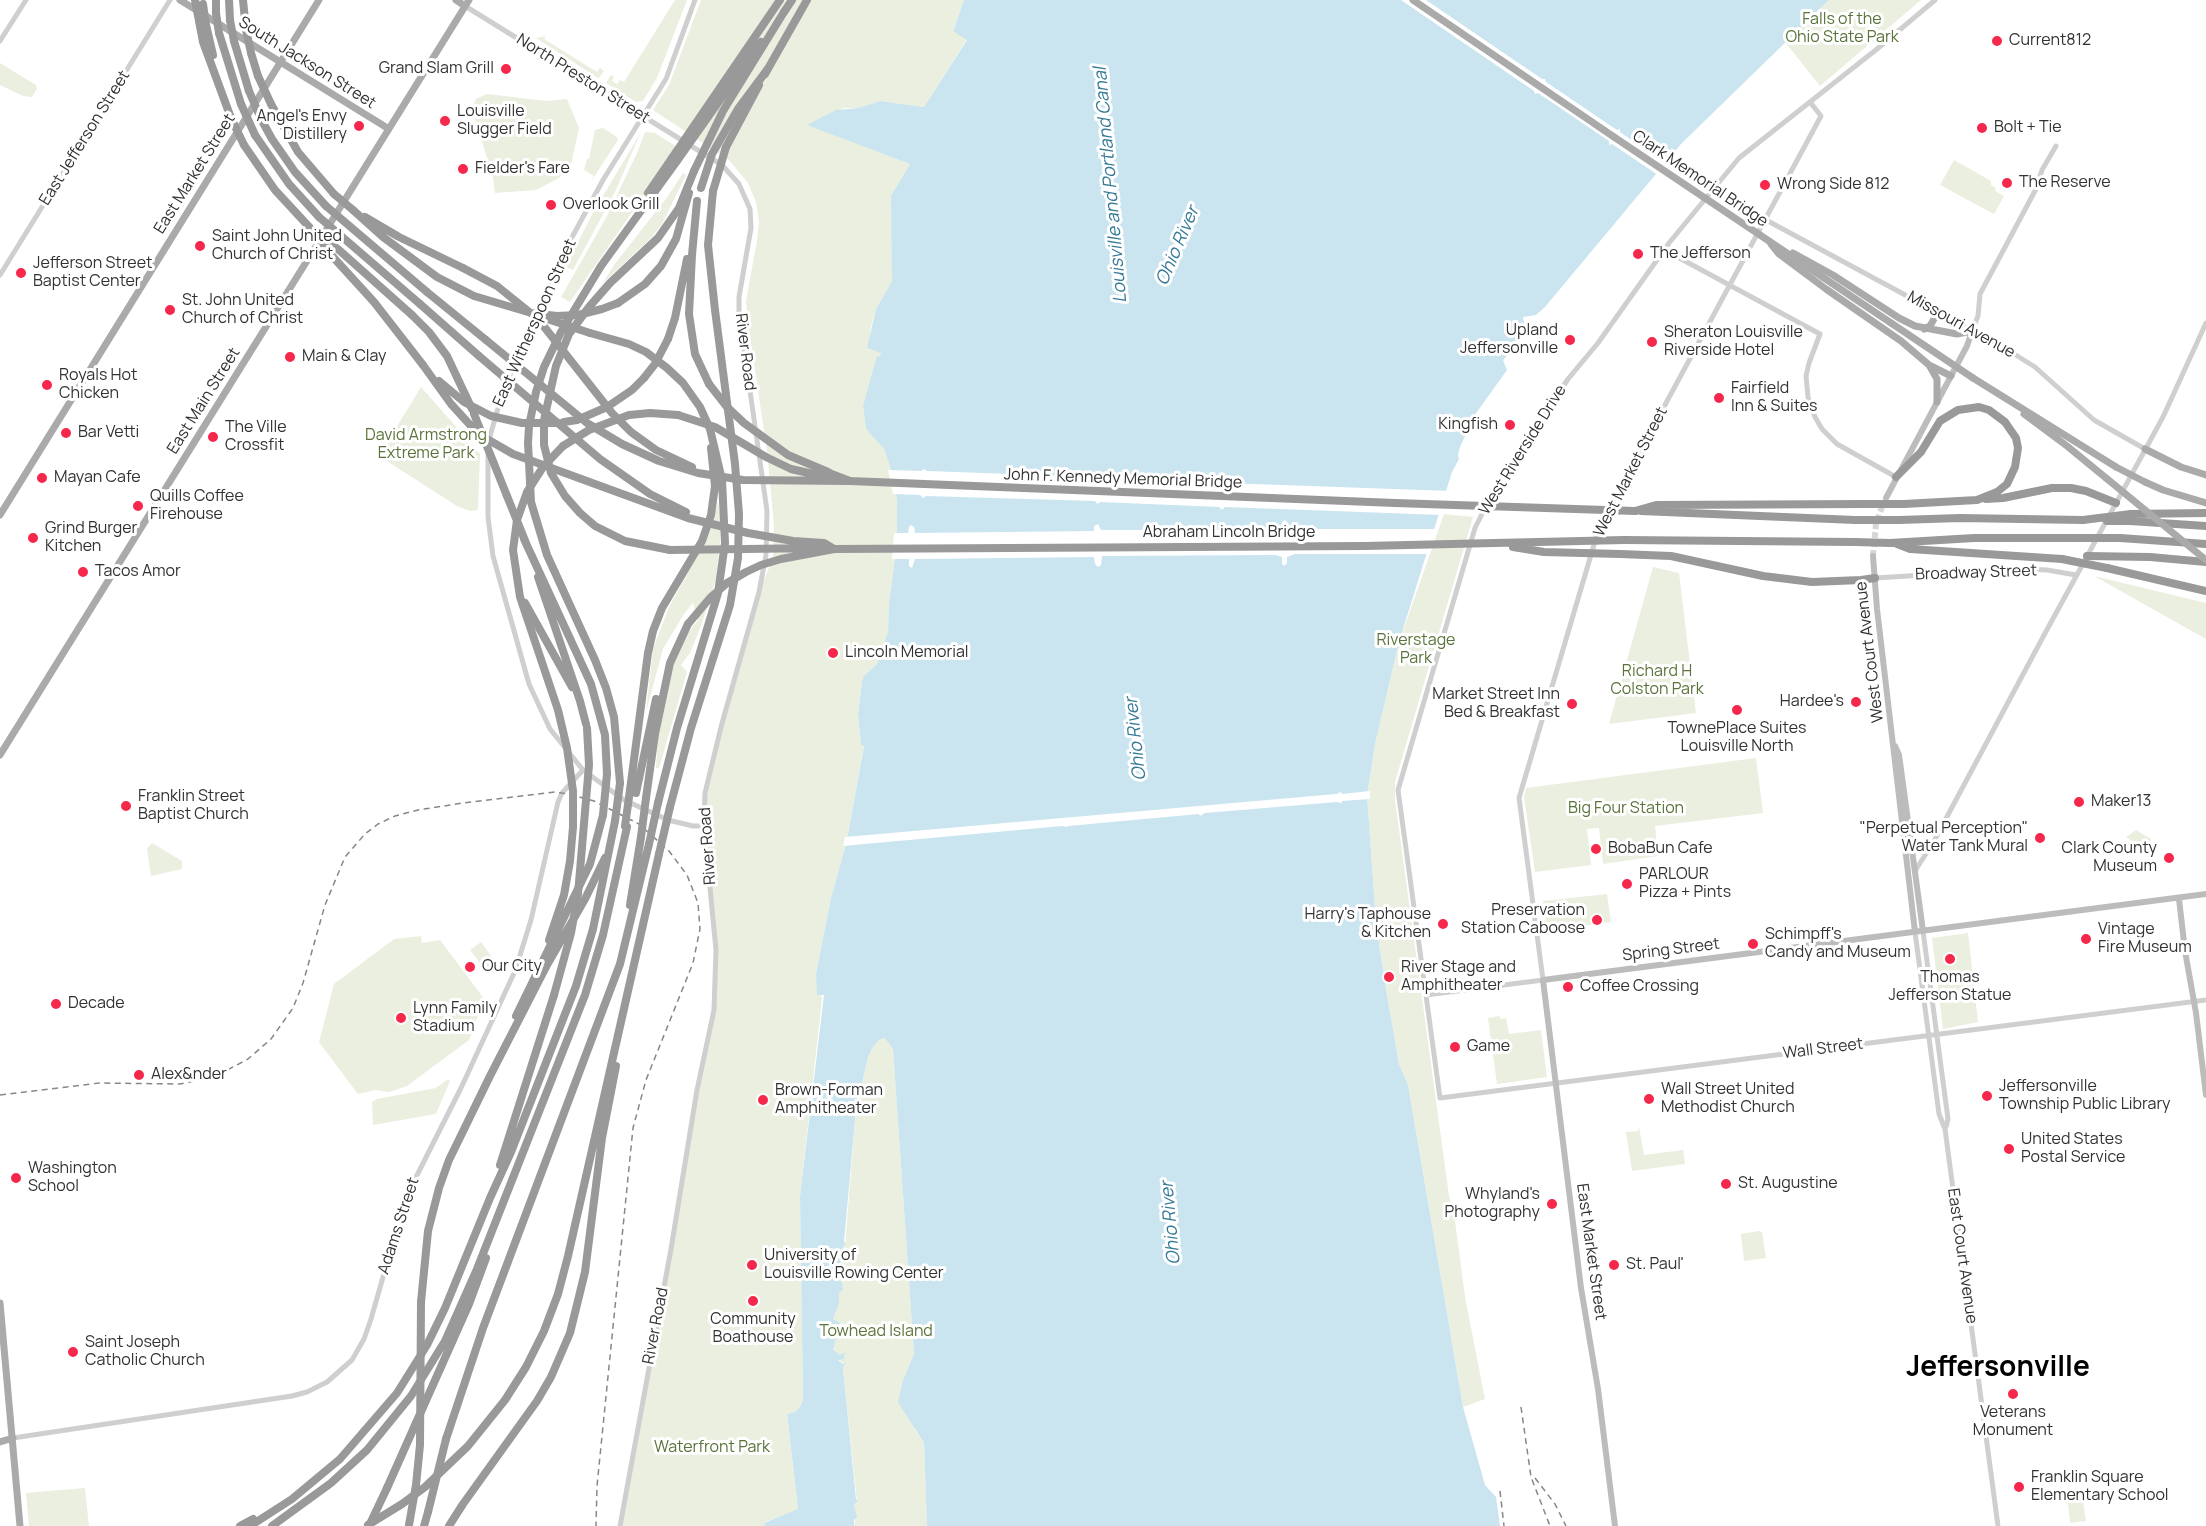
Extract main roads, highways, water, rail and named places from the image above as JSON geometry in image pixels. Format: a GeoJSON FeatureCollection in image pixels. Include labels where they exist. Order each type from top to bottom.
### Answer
{"type":"FeatureCollection","features":[{"type":"Feature","properties":{"kind":"highway"},"geometry":{"type":"LineString","coordinates":[[195,0],[203,23]]}},
{"type":"Feature","properties":{"kind":"highway"},"geometry":{"type":"LineString","coordinates":[[216,0],[219,33],[242,104],[255,135],[289,184],[319,217],[616,472],[668,504],[724,528]]}},
{"type":"Feature","properties":{"kind":"highway"},"geometry":{"type":"LineString","coordinates":[[229,0],[234,42],[249,91],[261,118],[289,164],[326,206],[566,408],[605,434],[659,461],[698,473],[718,476]]}},
{"type":"Feature","properties":{"kind":"highway"},"geometry":{"type":"LineString","coordinates":[[243,0],[246,30],[258,76],[298,152],[334,194],[383,237],[437,276],[474,296],[503,307],[557,316],[578,315],[618,303],[645,284],[668,255],[681,222],[694,171]]}},
{"type":"Feature","properties":{"kind":"highway"},"geometry":{"type":"LineString","coordinates":[[250,1526],[317,1480],[397,1394],[418,1362],[445,1308],[490,1197],[511,1152],[576,986],[610,849],[620,783],[614,717],[606,688],[547,555],[531,502],[528,443],[536,392],[544,368],[576,307],[636,220],[780,0]]}},
{"type":"Feature","properties":{"kind":"highway"},"geometry":{"type":"LineString","coordinates":[[792,0],[723,111],[679,208],[657,238],[610,283],[569,334],[556,366],[544,420],[544,445],[551,473],[565,496],[595,526],[626,541],[670,550],[784,547],[834,549]]}},
{"type":"Feature","properties":{"kind":"highway"},"geometry":{"type":"LineString","coordinates":[[368,1526],[425,1487],[468,1446],[505,1400],[526,1367],[544,1331],[558,1294],[670,807],[691,728],[730,605],[738,558],[739,514],[735,464],[708,245],[713,190],[726,147],[807,0]]}},
{"type":"Feature","properties":{"kind":"highway"},"geometry":{"type":"LineString","coordinates":[[203,2],[203,42],[231,118],[244,145],[275,190],[374,302],[464,418],[487,439],[501,448],[669,511],[724,528],[793,541],[824,543],[834,549]]}},
{"type":"Feature","properties":{"kind":"highway"},"geometry":{"type":"LineString","coordinates":[[675,159],[784,12]]}},
{"type":"Feature","properties":{"kind":"highway"},"geometry":{"type":"LineString","coordinates":[[423,365],[455,396],[491,416],[534,424],[577,420],[607,407],[632,390],[655,364],[668,339],[681,291],[697,201],[712,154],[738,109],[767,70]]}},
{"type":"Feature","properties":{"kind":"highway"},"geometry":{"type":"LineString","coordinates":[[697,201],[688,314],[695,354],[709,384],[727,407],[788,455],[850,481]]}},
{"type":"Feature","properties":{"kind":"highway"},"geometry":{"type":"LineString","coordinates":[[353,210],[409,242],[488,281],[510,295],[549,331],[607,406],[631,432],[669,458],[718,476]]}},
{"type":"Feature","properties":{"kind":"highway"},"geometry":{"type":"LineString","coordinates":[[312,230],[339,250],[412,315],[429,332],[447,356],[474,414],[524,539],[580,701],[586,726],[589,765],[578,894],[571,933],[524,1096],[490,1197]]}},
{"type":"Feature","properties":{"kind":"highway"},"geometry":{"type":"LineString","coordinates":[[424,1526],[446,1439],[483,1328],[605,1006],[625,945],[677,728],[708,630],[721,578],[725,530],[722,480],[710,429],[700,406],[683,383],[646,352],[629,344],[528,312]]}},
{"type":"Feature","properties":{"kind":"highway"},"geometry":{"type":"LineString","coordinates":[[594,334],[642,353],[677,382],[690,398],[700,416],[710,443],[714,470],[714,496],[706,531],[662,608],[653,631],[648,653],[633,791]]}},
{"type":"Feature","properties":{"kind":"highway"},"geometry":{"type":"LineString","coordinates":[[1635,511],[1656,505],[1904,504],[1977,500],[1997,492],[2007,484],[2015,467],[2018,448],[2016,438],[2005,422],[1989,410],[1968,407],[1952,412],[1943,418],[1931,433],[1921,452],[1896,477]]}},
{"type":"Feature","properties":{"kind":"highway"},"geometry":{"type":"LineString","coordinates":[[490,1076],[545,951],[560,909],[570,861],[573,827],[572,779],[563,728],[516,579],[514,540],[520,510],[537,475],[563,446],[588,430],[629,415],[650,413],[678,416],[715,427],[766,458],[791,469],[813,474],[830,473]]}},
{"type":"Feature","properties":{"kind":"highway","name":"John F. Kennedy Memorial Bridge"},"geometry":{"type":"LineString","coordinates":[[718,476],[764,481],[850,481],[1635,511]]}},
{"type":"Feature","properties":{"kind":"highway"},"geometry":{"type":"LineString","coordinates":[[1960,501],[2003,498],[2052,488],[2071,488],[2116,503]]}},
{"type":"Feature","properties":{"kind":"highway"},"geometry":{"type":"LineString","coordinates":[[1635,511],[1855,520],[1960,518],[2083,520],[2206,513]]}},
{"type":"Feature","properties":{"kind":"highway"},"geometry":{"type":"LineString","coordinates":[[2130,518],[2206,526]]}},
{"type":"Feature","properties":{"kind":"highway"},"geometry":{"type":"LineString","coordinates":[[1892,543],[1974,538],[2120,538],[2206,544]]}},
{"type":"Feature","properties":{"kind":"highway"},"geometry":{"type":"LineString","coordinates":[[524,539],[594,690],[604,735],[607,774],[603,815],[590,864],[566,917],[527,990]]}},
{"type":"Feature","properties":{"kind":"highway","name":"Abraham Lincoln Bridge"},"geometry":{"type":"LineString","coordinates":[[834,549],[1491,544],[1624,540],[1892,543]]}},
{"type":"Feature","properties":{"kind":"highway"},"geometry":{"type":"LineString","coordinates":[[1892,543],[1910,549],[2062,559],[2206,591]]}},
{"type":"Feature","properties":{"kind":"highway"},"geometry":{"type":"LineString","coordinates":[[1491,544],[1544,552],[1671,556],[1763,576],[1812,582],[1875,578]]}},
{"type":"Feature","properties":{"kind":"highway"},"geometry":{"type":"LineString","coordinates":[[272,1526],[306,1503],[349,1467],[381,1434],[411,1396],[436,1358],[453,1325],[590,980],[603,935],[633,791],[664,667],[675,645],[688,624],[710,598],[746,572],[781,559],[834,549]]}},
{"type":"Feature","properties":{"kind":"highway"},"geometry":{"type":"LineString","coordinates":[[2087,556],[2206,561]]}},
{"type":"Feature","properties":{"kind":"highway"},"geometry":{"type":"LineString","coordinates":[[516,579],[525,603],[572,689],[586,726]]}},
{"type":"Feature","properties":{"kind":"highway"},"geometry":{"type":"LineString","coordinates":[[605,1006],[627,922],[665,681],[670,663],[688,624]]}},
{"type":"Feature","properties":{"kind":"highway"},"geometry":{"type":"LineString","coordinates":[[409,1525],[420,1445],[421,1302],[427,1238],[439,1188],[454,1149],[490,1076],[610,849]]}},
{"type":"Feature","properties":{"kind":"highway"},"geometry":{"type":"LineString","coordinates":[[449,1526],[537,1401],[551,1377],[570,1333],[585,1272],[602,1138],[638,951]]}},
{"type":"Feature","properties":{"kind":"highway"},"geometry":{"type":"LineString","coordinates":[[368,1526],[469,1304],[482,1270],[493,1228]]}},
{"type":"Feature","properties":{"kind":"highway"},"geometry":{"type":"LineString","coordinates":[[240,1526],[278,1504],[348,1449]]}},
{"type":"Feature","properties":{"kind":"main road","name":"South Jackson Street"},"geometry":{"type":"LineString","coordinates":[[180,0],[389,129]]}},
{"type":"Feature","properties":{"kind":"main road","name":"East Market Street"},"geometry":{"type":"LineString","coordinates":[[0,514],[319,0]]}},
{"type":"Feature","properties":{"kind":"main road"},"geometry":{"type":"LineString","coordinates":[[456,0],[467,3]]}},
{"type":"Feature","properties":{"kind":"main road","name":"Clark Memorial Bridge"},"geometry":{"type":"LineString","coordinates":[[1413,0],[1771,244],[1973,378]]}},
{"type":"Feature","properties":{"kind":"main road","name":"East Main Street"},"geometry":{"type":"LineString","coordinates":[[0,755],[467,3]]}},
{"type":"Feature","properties":{"kind":"main road"},"geometry":{"type":"LineString","coordinates":[[1771,244],[1833,275],[1899,318],[1922,329],[1957,334],[1972,331],[1967,346],[1886,498]]}},
{"type":"Feature","properties":{"kind":"main road"},"geometry":{"type":"LineString","coordinates":[[1771,244],[1779,254],[1826,289],[1929,364],[1951,376]]}},
{"type":"Feature","properties":{"kind":"main road"},"geometry":{"type":"LineString","coordinates":[[1922,329],[1928,328],[1934,321],[1934,314],[1929,308]]}},
{"type":"Feature","properties":{"kind":"main road"},"geometry":{"type":"LineString","coordinates":[[1929,364],[1937,379],[1937,402]]}},
{"type":"Feature","properties":{"kind":"main road"},"geometry":{"type":"LineString","coordinates":[[1973,378],[2116,467],[2163,490],[2206,502]]}},
{"type":"Feature","properties":{"kind":"main road"},"geometry":{"type":"LineString","coordinates":[[1973,378],[2067,446],[2206,561]]}},
{"type":"Feature","properties":{"kind":"main road"},"geometry":{"type":"LineString","coordinates":[[2145,449],[2181,467],[2206,476]]}},
{"type":"Feature","properties":{"kind":"main road","name":"West Court Avenue"},"geometry":{"type":"LineString","coordinates":[[1873,556],[1877,609],[1895,746],[1893,756],[1915,932]]}},
{"type":"Feature","properties":{"kind":"main road","name":"West Court Avenue"},"geometry":{"type":"LineString","coordinates":[[1895,746],[1899,754],[1923,931]]}},
{"type":"Feature","properties":{"kind":"main road","name":"Spring Street"},"geometry":{"type":"LineString","coordinates":[[1543,980],[2206,894]]}},
{"type":"Feature","properties":{"kind":"main road"},"geometry":{"type":"LineString","coordinates":[[2180,899],[2206,1095]]}},
{"type":"Feature","properties":{"kind":"main road","name":"East Market Street"},"geometry":{"type":"LineString","coordinates":[[1543,980],[1581,1288],[1598,1389],[1615,1526]]}},
{"type":"Feature","properties":{"kind":"main road"},"geometry":{"type":"LineString","coordinates":[[0,1303],[20,1526]]}},
{"type":"Feature","properties":{"kind":"main road"},"geometry":{"type":"LineString","coordinates":[[0,1443],[13,1438]]}},
{"type":"Feature","properties":{"kind":"water"},"geometry":{"type":"Polygon","coordinates":[[[964,0],[1829,0],[1681,144],[1545,307],[1536,315],[1523,317],[1525,327],[1518,330],[1522,342],[1508,349],[1508,355],[1503,360],[1507,370],[1474,416],[1460,447],[1459,459],[1452,472],[1399,642],[1375,744],[1367,795],[1376,922],[1384,978],[1399,1064],[1408,1085],[1463,1407],[1485,1485],[1496,1497],[1500,1526],[927,1526],[924,1443],[898,1402],[903,1380],[914,1354],[893,1049],[885,1038],[879,1040],[868,1057],[856,1109],[844,1242],[846,1243],[837,1277],[842,1283],[843,1290],[839,1293],[839,1304],[833,1319],[840,1323],[833,1349],[840,1355],[846,1354],[844,1359],[838,1360],[843,1364],[846,1363],[843,1368],[858,1501],[854,1505],[857,1517],[854,1520],[854,1526],[765,1526],[764,1523],[798,1509],[787,1414],[795,1412],[803,1400],[800,1196],[824,995],[817,995],[816,974],[831,898],[847,840],[864,746],[861,745],[858,714],[862,681],[864,676],[877,664],[888,632],[889,603],[897,543],[897,501],[890,466],[884,449],[866,429],[863,406],[877,356],[879,357],[881,353],[867,348],[876,309],[892,281],[891,196],[910,164],[807,125],[836,110],[858,108],[880,101],[924,107],[967,40],[953,31],[964,0]]]}},
{"type":"Feature","properties":{"kind":"tunnel"},"geometry":{"type":"LineString","coordinates":[[1873,556],[1876,524],[1884,501]]}},
{"type":"Feature","properties":{"kind":"railway"},"geometry":{"type":"LineString","coordinates":[[0,1095],[99,1083],[180,1084],[216,1076],[248,1059],[271,1039],[293,1008],[303,983],[325,905],[345,857],[365,834],[378,824],[395,816],[463,803],[555,792],[594,801],[639,824],[669,851],[687,875],[698,903],[700,929],[693,963],[646,1080],[633,1128],[597,1486],[596,1526]]}},
{"type":"Feature","properties":{"kind":"railway"},"geometry":{"type":"LineString","coordinates":[[1521,1407],[1531,1477],[1550,1526]]}},
{"type":"Feature","properties":{"kind":"railway"},"geometry":{"type":"LineString","coordinates":[[1535,1478],[1555,1504],[1566,1526]]}},
{"type":"Feature","properties":{"kind":"railway"},"geometry":{"type":"LineString","coordinates":[[1500,1491],[1504,1526]]}},
{"type":"Feature","properties":{"kind":"place","name":"Current812"},"geometry":{"type":"Point","coordinates":[1997,41]}},
{"type":"Feature","properties":{"kind":"place","name":"Grand Slam Grill"},"geometry":{"type":"Point","coordinates":[506,69]}},
{"type":"Feature","properties":{"kind":"place","name":"Louisville Slugger Field"},"geometry":{"type":"Point","coordinates":[445,121]}},
{"type":"Feature","properties":{"kind":"place","name":"Angel's Envy Distillery"},"geometry":{"type":"Point","coordinates":[359,126]}},
{"type":"Feature","properties":{"kind":"place","name":"Bolt + Tie"},"geometry":{"type":"Point","coordinates":[1982,128]}},
{"type":"Feature","properties":{"kind":"place","name":"Fielder's Fare"},"geometry":{"type":"Point","coordinates":[463,169]}},
{"type":"Feature","properties":{"kind":"place","name":"The Reserve"},"geometry":{"type":"Point","coordinates":[2007,183]}},
{"type":"Feature","properties":{"kind":"place","name":"Wrong Side 812"},"geometry":{"type":"Point","coordinates":[1765,185]}},
{"type":"Feature","properties":{"kind":"place","name":"Overlook Grill"},"geometry":{"type":"Point","coordinates":[551,205]}},
{"type":"Feature","properties":{"kind":"place","name":"Saint John United Church of Christ"},"geometry":{"type":"Point","coordinates":[200,246]}},
{"type":"Feature","properties":{"kind":"place","name":"The Jefferson"},"geometry":{"type":"Point","coordinates":[1638,254]}},
{"type":"Feature","properties":{"kind":"place","name":"Jefferson Street Baptist Center"},"geometry":{"type":"Point","coordinates":[21,273]}},
{"type":"Feature","properties":{"kind":"place","name":"St. John United Church of Christ"},"geometry":{"type":"Point","coordinates":[170,310]}},
{"type":"Feature","properties":{"kind":"place","name":"Upland Jeffersonville"},"geometry":{"type":"Point","coordinates":[1570,340]}},
{"type":"Feature","properties":{"kind":"place","name":"Sheraton Louisville Riverside Hotel"},"geometry":{"type":"Point","coordinates":[1652,342]}},
{"type":"Feature","properties":{"kind":"place","name":"Main & Clay"},"geometry":{"type":"Point","coordinates":[290,357]}},
{"type":"Feature","properties":{"kind":"place","name":"Royals Hot Chicken"},"geometry":{"type":"Point","coordinates":[47,385]}},
{"type":"Feature","properties":{"kind":"place","name":"Fairfield Inn & Suites"},"geometry":{"type":"Point","coordinates":[1719,398]}},
{"type":"Feature","properties":{"kind":"place","name":"Kingfish"},"geometry":{"type":"Point","coordinates":[1510,425]}},
{"type":"Feature","properties":{"kind":"place","name":"Bar Vetti"},"geometry":{"type":"Point","coordinates":[66,433]}},
{"type":"Feature","properties":{"kind":"place","name":"The Ville Crossfit"},"geometry":{"type":"Point","coordinates":[213,437]}},
{"type":"Feature","properties":{"kind":"place","name":"Mayan Cafe"},"geometry":{"type":"Point","coordinates":[42,478]}},
{"type":"Feature","properties":{"kind":"place","name":"Quills Coffee Firehouse"},"geometry":{"type":"Point","coordinates":[138,506]}},
{"type":"Feature","properties":{"kind":"place","name":"Grind Burger Kitchen"},"geometry":{"type":"Point","coordinates":[33,538]}},
{"type":"Feature","properties":{"kind":"place","name":"Tacos Amor"},"geometry":{"type":"Point","coordinates":[83,572]}},
{"type":"Feature","properties":{"kind":"place","name":"Lincoln Memorial"},"geometry":{"type":"Point","coordinates":[833,653]}},
{"type":"Feature","properties":{"kind":"place","name":"Hardee's"},"geometry":{"type":"Point","coordinates":[1856,702]}},
{"type":"Feature","properties":{"kind":"place","name":"Market Street Inn Bed & Breakfast"},"geometry":{"type":"Point","coordinates":[1572,704]}},
{"type":"Feature","properties":{"kind":"place","name":"TownePlace Suites Louisville North"},"geometry":{"type":"Point","coordinates":[1737,710]}},
{"type":"Feature","properties":{"kind":"place","name":"Maker13"},"geometry":{"type":"Point","coordinates":[2079,802]}},
{"type":"Feature","properties":{"kind":"place","name":"Franklin Street Baptist Church"},"geometry":{"type":"Point","coordinates":[126,806]}},
{"type":"Feature","properties":{"kind":"place","name":"\"Perpetual Perception\" Water Tank Mural"},"geometry":{"type":"Point","coordinates":[2040,838]}},
{"type":"Feature","properties":{"kind":"place","name":"BobaBun Cafe"},"geometry":{"type":"Point","coordinates":[1596,849]}},
{"type":"Feature","properties":{"kind":"place","name":"Clark County Museum"},"geometry":{"type":"Point","coordinates":[2169,858]}},
{"type":"Feature","properties":{"kind":"place","name":"PARLOUR Pizza + Pints"},"geometry":{"type":"Point","coordinates":[1627,884]}},
{"type":"Feature","properties":{"kind":"place","name":"Preservation Station Caboose"},"geometry":{"type":"Point","coordinates":[1597,920]}},
{"type":"Feature","properties":{"kind":"place","name":"Harry's Taphouse & Kitchen"},"geometry":{"type":"Point","coordinates":[1443,924]}},
{"type":"Feature","properties":{"kind":"place","name":"Vintage Fire Museum"},"geometry":{"type":"Point","coordinates":[2086,939]}},
{"type":"Feature","properties":{"kind":"place","name":"Schimpff's Candy and Museum"},"geometry":{"type":"Point","coordinates":[1753,944]}},
{"type":"Feature","properties":{"kind":"place","name":"Thomas Jefferson Statue"},"geometry":{"type":"Point","coordinates":[1950,959]}},
{"type":"Feature","properties":{"kind":"place","name":"Our City"},"geometry":{"type":"Point","coordinates":[470,967]}},
{"type":"Feature","properties":{"kind":"place","name":"River Stage and Amphitheater"},"geometry":{"type":"Point","coordinates":[1389,977]}},
{"type":"Feature","properties":{"kind":"place","name":"Coffee Crossing"},"geometry":{"type":"Point","coordinates":[1568,987]}},
{"type":"Feature","properties":{"kind":"place","name":"Decade"},"geometry":{"type":"Point","coordinates":[56,1004]}},
{"type":"Feature","properties":{"kind":"place","name":"Lynn Family Stadium"},"geometry":{"type":"Point","coordinates":[401,1018]}},
{"type":"Feature","properties":{"kind":"place","name":"Game"},"geometry":{"type":"Point","coordinates":[1455,1047]}},
{"type":"Feature","properties":{"kind":"place","name":"Alex&nder"},"geometry":{"type":"Point","coordinates":[139,1075]}},
{"type":"Feature","properties":{"kind":"place","name":"Jeffersonville Township Public Library"},"geometry":{"type":"Point","coordinates":[1987,1096]}},
{"type":"Feature","properties":{"kind":"place","name":"Wall Street United Methodist Church"},"geometry":{"type":"Point","coordinates":[1649,1099]}},
{"type":"Feature","properties":{"kind":"place","name":"Brown-Forman Amphitheater"},"geometry":{"type":"Point","coordinates":[763,1100]}},
{"type":"Feature","properties":{"kind":"place","name":"United States Postal Service"},"geometry":{"type":"Point","coordinates":[2009,1149]}},
{"type":"Feature","properties":{"kind":"place","name":"Washington School"},"geometry":{"type":"Point","coordinates":[16,1178]}},
{"type":"Feature","properties":{"kind":"place","name":"St. Augustine"},"geometry":{"type":"Point","coordinates":[1726,1184]}},
{"type":"Feature","properties":{"kind":"place","name":"Whyland's Photography"},"geometry":{"type":"Point","coordinates":[1552,1204]}},
{"type":"Feature","properties":{"kind":"place","name":"University of Louisville Rowing Center"},"geometry":{"type":"Point","coordinates":[752,1265]}},
{"type":"Feature","properties":{"kind":"place","name":"St. Paul'"},"geometry":{"type":"Point","coordinates":[1614,1265]}},
{"type":"Feature","properties":{"kind":"place","name":"Community Boathouse"},"geometry":{"type":"Point","coordinates":[753,1301]}},
{"type":"Feature","properties":{"kind":"place","name":"Saint Joseph Catholic Church"},"geometry":{"type":"Point","coordinates":[73,1352]}},
{"type":"Feature","properties":{"kind":"place","name":"Veterans Monument"},"geometry":{"type":"Point","coordinates":[2013,1394]}},
{"type":"Feature","properties":{"kind":"place","name":"Franklin Square Elementary School"},"geometry":{"type":"Point","coordinates":[2019,1487]}},
{"type":"Feature","properties":{"kind":"district","name":"Jeffersonville"},"geometry":{"type":"Point","coordinates":[1998,1368]}},
{"type":"Feature","properties":{"kind":"park label","name":"Falls of the Ohio State Park"},"geometry":{"type":"Point","coordinates":[1842,29]}},
{"type":"Feature","properties":{"kind":"park label","name":"David Armstrong Extreme Park"},"geometry":{"type":"Point","coordinates":[426,445]}},
{"type":"Feature","properties":{"kind":"park label","name":"Riverstage Park"},"geometry":{"type":"Point","coordinates":[1416,650]}},
{"type":"Feature","properties":{"kind":"park label","name":"Richard H Colston Park"},"geometry":{"type":"Point","coordinates":[1657,681]}},
{"type":"Feature","properties":{"kind":"park label","name":"Big Four Station"},"geometry":{"type":"Point","coordinates":[1626,809]}},
{"type":"Feature","properties":{"kind":"park label","name":"Towhead Island"},"geometry":{"type":"Point","coordinates":[876,1332]}},
{"type":"Feature","properties":{"kind":"park label","name":"Waterfront Park"},"geometry":{"type":"Point","coordinates":[712,1448]}},
{"type":"Feature","properties":{"kind":"water label","name":"Louisville and Portland Canal"},"geometry":{"type":"Point","coordinates":[1111,185]}},
{"type":"Feature","properties":{"kind":"water label","name":"Ohio River"},"geometry":{"type":"Point","coordinates":[1178,246]}},
{"type":"Feature","properties":{"kind":"water label","name":"Ohio River"},"geometry":{"type":"Point","coordinates":[1136,739]}},
{"type":"Feature","properties":{"kind":"water label","name":"Ohio River"},"geometry":{"type":"Point","coordinates":[1171,1223]}}]}
